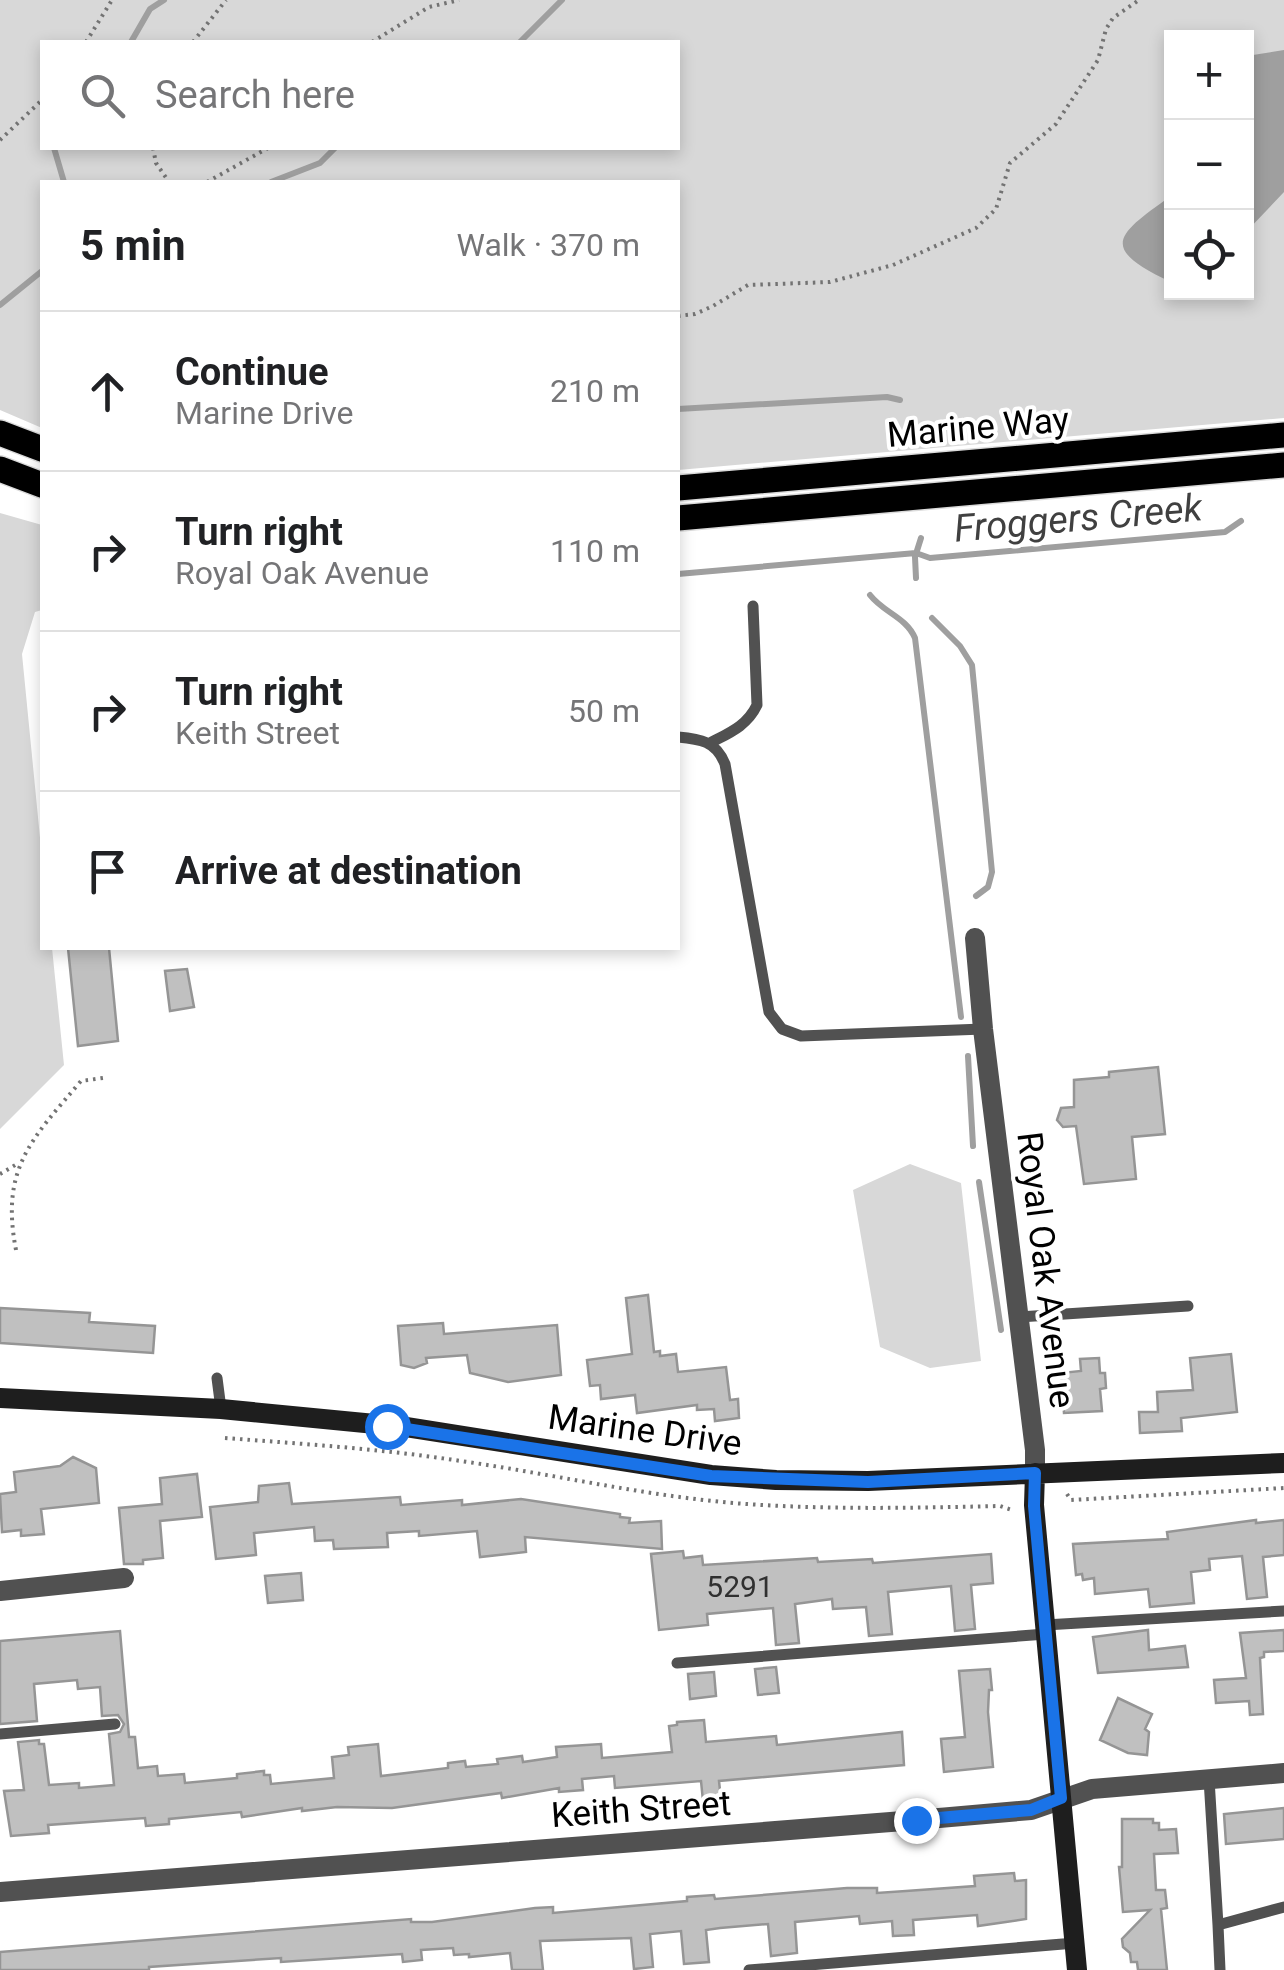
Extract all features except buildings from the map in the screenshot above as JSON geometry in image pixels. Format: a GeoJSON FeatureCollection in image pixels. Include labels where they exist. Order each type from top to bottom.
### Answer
{"type":"FeatureCollection","features":[{"type":"Feature","properties":{"kind":"main road"},"geometry":{"type":"LineString","coordinates":[[0,433],[40,448]]}},
{"type":"Feature","properties":{"kind":"main road","name":"Marine Way"},"geometry":{"type":"LineString","coordinates":[[680,488],[1284,435]]}},
{"type":"Feature","properties":{"kind":"main road","name":"Marine Way"},"geometry":{"type":"LineString","coordinates":[[680,518],[1284,465]]}},
{"type":"Feature","properties":{"kind":"main road"},"geometry":{"type":"LineString","coordinates":[[0,469],[40,484]]}},
{"type":"Feature","properties":{"kind":"street","name":"Royal Oak Avenue"},"geometry":{"type":"LineString","coordinates":[[975,938],[1035,1450],[1045,1630],[1077,1970]]}},
{"type":"Feature","properties":{"kind":"street","name":"Marine Drive"},"geometry":{"type":"LineString","coordinates":[[0,1398],[221,1409],[406,1427],[711,1476],[868,1482],[1284,1463]]}},
{"type":"Feature","properties":{"kind":"street"},"geometry":{"type":"LineString","coordinates":[[0,1591],[124,1578]]}},
{"type":"Feature","properties":{"kind":"street","name":"Keith Street"},"geometry":{"type":"LineString","coordinates":[[0,1892],[1031,1810],[1092,1789],[1284,1773]]}},
{"type":"Feature","properties":{"kind":"lane"},"geometry":{"type":"LineString","coordinates":[[710,743],[741,726],[757,705],[753,606]]}},
{"type":"Feature","properties":{"kind":"lane"},"geometry":{"type":"LineString","coordinates":[[680,737],[710,743],[720,750],[725,764],[769,1012],[782,1028],[801,1036],[983,1029]]}},
{"type":"Feature","properties":{"kind":"lane"},"geometry":{"type":"LineString","coordinates":[[1019,1318],[1188,1306]]}},
{"type":"Feature","properties":{"kind":"lane"},"geometry":{"type":"LineString","coordinates":[[217,1378],[221,1409]]}},
{"type":"Feature","properties":{"kind":"lane"},"geometry":{"type":"LineString","coordinates":[[677,1663],[1284,1611]]}},
{"type":"Feature","properties":{"kind":"lane"},"geometry":{"type":"LineString","coordinates":[[0,1734],[115,1724]]}},
{"type":"Feature","properties":{"kind":"lane"},"geometry":{"type":"LineString","coordinates":[[1209,1779],[1220,1970]]}},
{"type":"Feature","properties":{"kind":"lane"},"geometry":{"type":"LineString","coordinates":[[1218,1924],[1284,1906]]}},
{"type":"Feature","properties":{"kind":"lane"},"geometry":{"type":"LineString","coordinates":[[749,1970],[1075,1943]]}},
{"type":"Feature","properties":{"kind":"path"},"geometry":{"type":"LineString","coordinates":[[87,40],[112,0]]}},
{"type":"Feature","properties":{"kind":"path"},"geometry":{"type":"LineString","coordinates":[[195,40],[226,0]]}},
{"type":"Feature","properties":{"kind":"path"},"geometry":{"type":"LineString","coordinates":[[375,40],[429,7],[459,0]]}},
{"type":"Feature","properties":{"kind":"path"},"geometry":{"type":"LineString","coordinates":[[680,316],[713,306],[748,284],[830,282],[893,264],[976,228],[996,210],[1010,163],[1056,124],[1098,60],[1113,18],[1139,0]]}},
{"type":"Feature","properties":{"kind":"path"},"geometry":{"type":"LineString","coordinates":[[0,140],[40,102]]}},
{"type":"Feature","properties":{"kind":"path"},"geometry":{"type":"LineString","coordinates":[[153,150],[167,180]]}},
{"type":"Feature","properties":{"kind":"path"},"geometry":{"type":"LineString","coordinates":[[210,180],[264,150]]}},
{"type":"Feature","properties":{"kind":"path"},"geometry":{"type":"LineString","coordinates":[[16,1250],[11,1220],[17,1164],[26,1146],[81,1081],[104,1078]]}},
{"type":"Feature","properties":{"kind":"path"},"geometry":{"type":"LineString","coordinates":[[0,1174],[17,1164]]}},
{"type":"Feature","properties":{"kind":"path"},"geometry":{"type":"LineString","coordinates":[[1067,1494],[1071,1500],[1284,1488]]}},
{"type":"Feature","properties":{"kind":"shaded area"},"geometry":{"type":"Polygon","coordinates":[[[0,0],[1284,0],[1284,418],[680,470],[680,180],[40,180],[40,427],[0,410],[0,0]]]}},
{"type":"Feature","properties":{"kind":"shaded area"},"geometry":{"type":"Polygon","coordinates":[[[1284,50],[1284,192],[1254,224],[1254,120],[1254,55],[1284,50]]]}},
{"type":"Feature","properties":{"kind":"shaded area"},"geometry":{"type":"Polygon","coordinates":[[[1164,201],[1164,278],[1132,260],[1124,250],[1123,241],[1138,221],[1164,201]]]}},
{"type":"Feature","properties":{"kind":"shaded area"},"geometry":{"type":"Polygon","coordinates":[[[0,513],[40,524],[40,611],[35,612],[22,654],[40,838],[40,950],[52,950],[64,1065],[0,1129],[0,513]]]}},
{"type":"Feature","properties":{"kind":"shaded area"},"geometry":{"type":"Polygon","coordinates":[[[910,1164],[961,1183],[981,1361],[930,1368],[880,1347],[853,1190],[910,1164]]]}},
{"type":"Feature","properties":{"kind":"waterway"},"geometry":{"type":"LineString","coordinates":[[132,40],[150,9],[164,0]]}},
{"type":"Feature","properties":{"kind":"waterway","name":"Froggers Creek"},"geometry":{"type":"LineString","coordinates":[[522,40],[562,0]]}},
{"type":"Feature","properties":{"kind":"waterway"},"geometry":{"type":"LineString","coordinates":[[55,150],[63,180]]}},
{"type":"Feature","properties":{"kind":"waterway","name":"Froggers Creek"},"geometry":{"type":"LineString","coordinates":[[276,180],[320,163],[333,150]]}},
{"type":"Feature","properties":{"kind":"waterway"},"geometry":{"type":"LineString","coordinates":[[0,305],[40,273]]}},
{"type":"Feature","properties":{"kind":"waterway","name":"Froggers Creek"},"geometry":{"type":"LineString","coordinates":[[680,409],[887,397],[900,400]]}},
{"type":"Feature","properties":{"kind":"waterway","name":"Froggers Creek"},"geometry":{"type":"LineString","coordinates":[[680,574],[916,553],[930,558],[1225,532],[1241,521]]}},
{"type":"Feature","properties":{"kind":"waterway"},"geometry":{"type":"LineString","coordinates":[[916,578],[915,557],[921,538]]}},
{"type":"Feature","properties":{"kind":"waterway"},"geometry":{"type":"LineString","coordinates":[[870,595],[906,625],[915,638],[961,1017]]}},
{"type":"Feature","properties":{"kind":"waterway"},"geometry":{"type":"LineString","coordinates":[[932,618],[960,646],[972,665],[992,872],[988,887],[976,896]]}},
{"type":"Feature","properties":{"kind":"waterway"},"geometry":{"type":"LineString","coordinates":[[968,1056],[973,1146]]}},
{"type":"Feature","properties":{"kind":"waterway"},"geometry":{"type":"LineString","coordinates":[[979,1182],[1001,1330]]}},
{"type":"Feature","properties":{"kind":"route"},"geometry":{"type":"LineString","coordinates":[[387,1426],[711,1476],[868,1482],[1035,1473],[1034,1506],[1061,1798],[1031,1810],[916,1820]]}}]}
